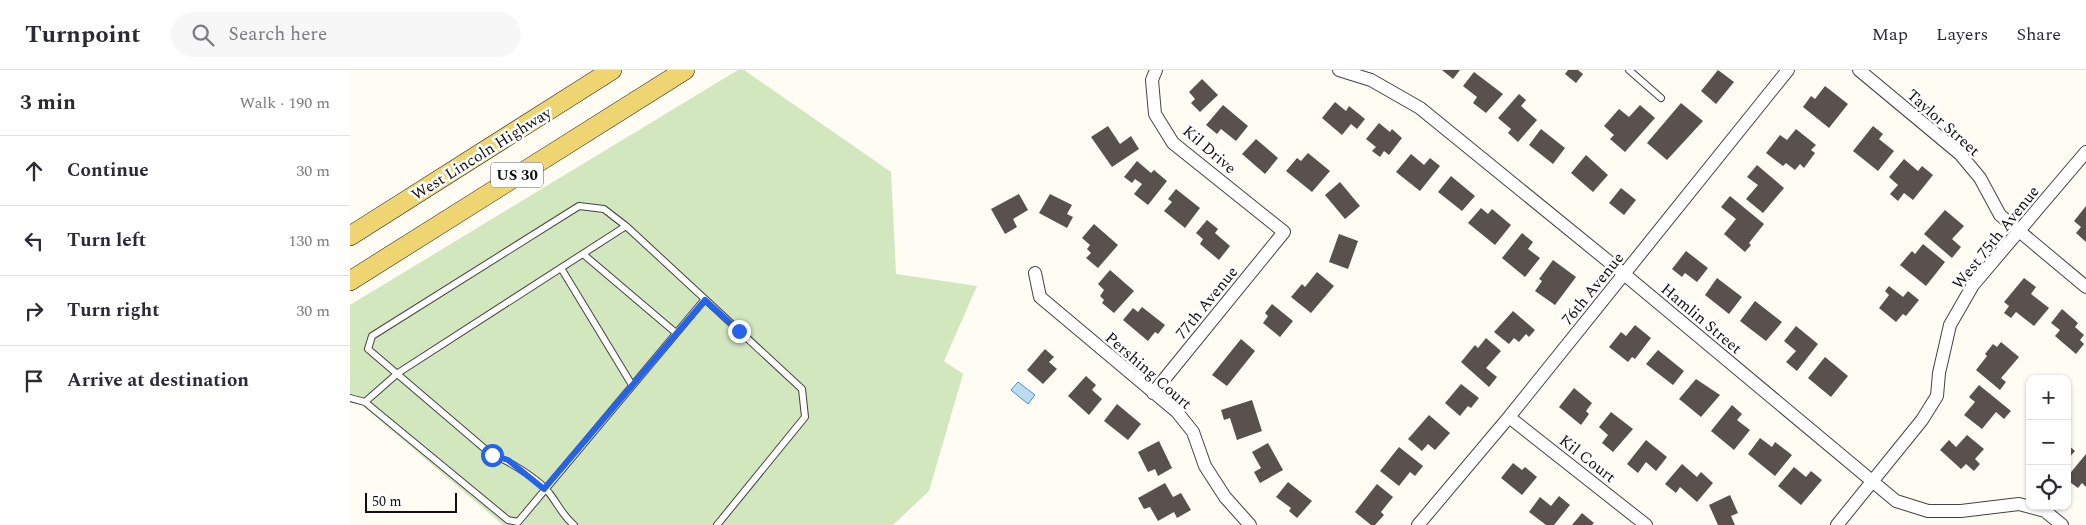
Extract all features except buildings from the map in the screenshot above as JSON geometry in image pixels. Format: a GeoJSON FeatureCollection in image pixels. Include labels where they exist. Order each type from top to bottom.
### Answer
{"type":"FeatureCollection","features":[{"type":"Feature","properties":{"kind":"main road","name":"West Lincoln Highway"},"geometry":{"type":"LineString","coordinates":[[350,236],[612,70]]}},
{"type":"Feature","properties":{"kind":"main road","name":"US 30"},"geometry":{"type":"LineString","coordinates":[[350,280],[685,70]]}},
{"type":"Feature","properties":{"kind":"street","name":"Kil Drive"},"geometry":{"type":"LineString","coordinates":[[1156,70],[1152,80],[1155,114],[1173,143],[1284,232]]}},
{"type":"Feature","properties":{"kind":"street","name":"Hamlin Street"},"geometry":{"type":"LineString","coordinates":[[1339,70],[1371,80],[1420,108],[1624,274],[1896,500],[1928,511],[1961,510],[2019,504],[2045,511],[2062,525]]}},
{"type":"Feature","properties":{"kind":"street","name":"76th Avenue"},"geometry":{"type":"LineString","coordinates":[[1418,525],[1509,417],[1788,70]]}},
{"type":"Feature","properties":{"kind":"street","name":"Taylor Street"},"geometry":{"type":"LineString","coordinates":[[1859,70],[1960,154],[1980,178],[2000,215],[2086,287]]}},
{"type":"Feature","properties":{"kind":"street","name":"West 75th Avenue"},"geometry":{"type":"LineString","coordinates":[[1836,525],[1922,420],[1936,396],[1939,373],[1950,325],[1973,285],[2086,152]]}},
{"type":"Feature","properties":{"kind":"street","name":"77th Avenue"},"geometry":{"type":"LineString","coordinates":[[1153,393],[1284,232]]}},
{"type":"Feature","properties":{"kind":"street","name":"Pershing Court"},"geometry":{"type":"LineString","coordinates":[[1035,273],[1040,297],[1177,412],[1193,432],[1205,466],[1225,497],[1250,525]]}},
{"type":"Feature","properties":{"kind":"street","name":"Kil Court"},"geometry":{"type":"LineString","coordinates":[[1509,417],[1646,525]]}},
{"type":"Feature","properties":{"kind":"lane"},"geometry":{"type":"LineString","coordinates":[[1629,70],[1661,98]]}},
{"type":"Feature","properties":{"kind":"lane"},"geometry":{"type":"LineString","coordinates":[[574,525],[562,515],[549,493],[508,460],[492,455],[368,349],[372,336],[579,206],[604,209],[626,226],[802,389],[805,417],[717,525]]}},
{"type":"Feature","properties":{"kind":"lane"},"geometry":{"type":"LineString","coordinates":[[365,402],[398,373],[626,226]]}},
{"type":"Feature","properties":{"kind":"lane"},"geometry":{"type":"LineString","coordinates":[[584,254],[676,333]]}},
{"type":"Feature","properties":{"kind":"lane"},"geometry":{"type":"LineString","coordinates":[[561,268],[632,385]]}},
{"type":"Feature","properties":{"kind":"lane"},"geometry":{"type":"LineString","coordinates":[[350,398],[365,402],[508,520],[518,522],[705,300]]}},
{"type":"Feature","properties":{"kind":"green space"},"geometry":{"type":"Polygon","coordinates":[[[738,70],[744,70],[891,172],[896,274],[977,286],[944,361],[963,374],[929,491],[893,525],[503,525],[350,395],[350,305],[738,70]]]}},
{"type":"Feature","properties":{"kind":"water"},"geometry":{"type":"Polygon","coordinates":[[[1018,382],[1035,395],[1028,404],[1011,390],[1018,382]]]}},
{"type":"Feature","properties":{"kind":"route"},"geometry":{"type":"LineString","coordinates":[[492,455],[508,460],[544,489],[705,300],[739,331]]}}]}
